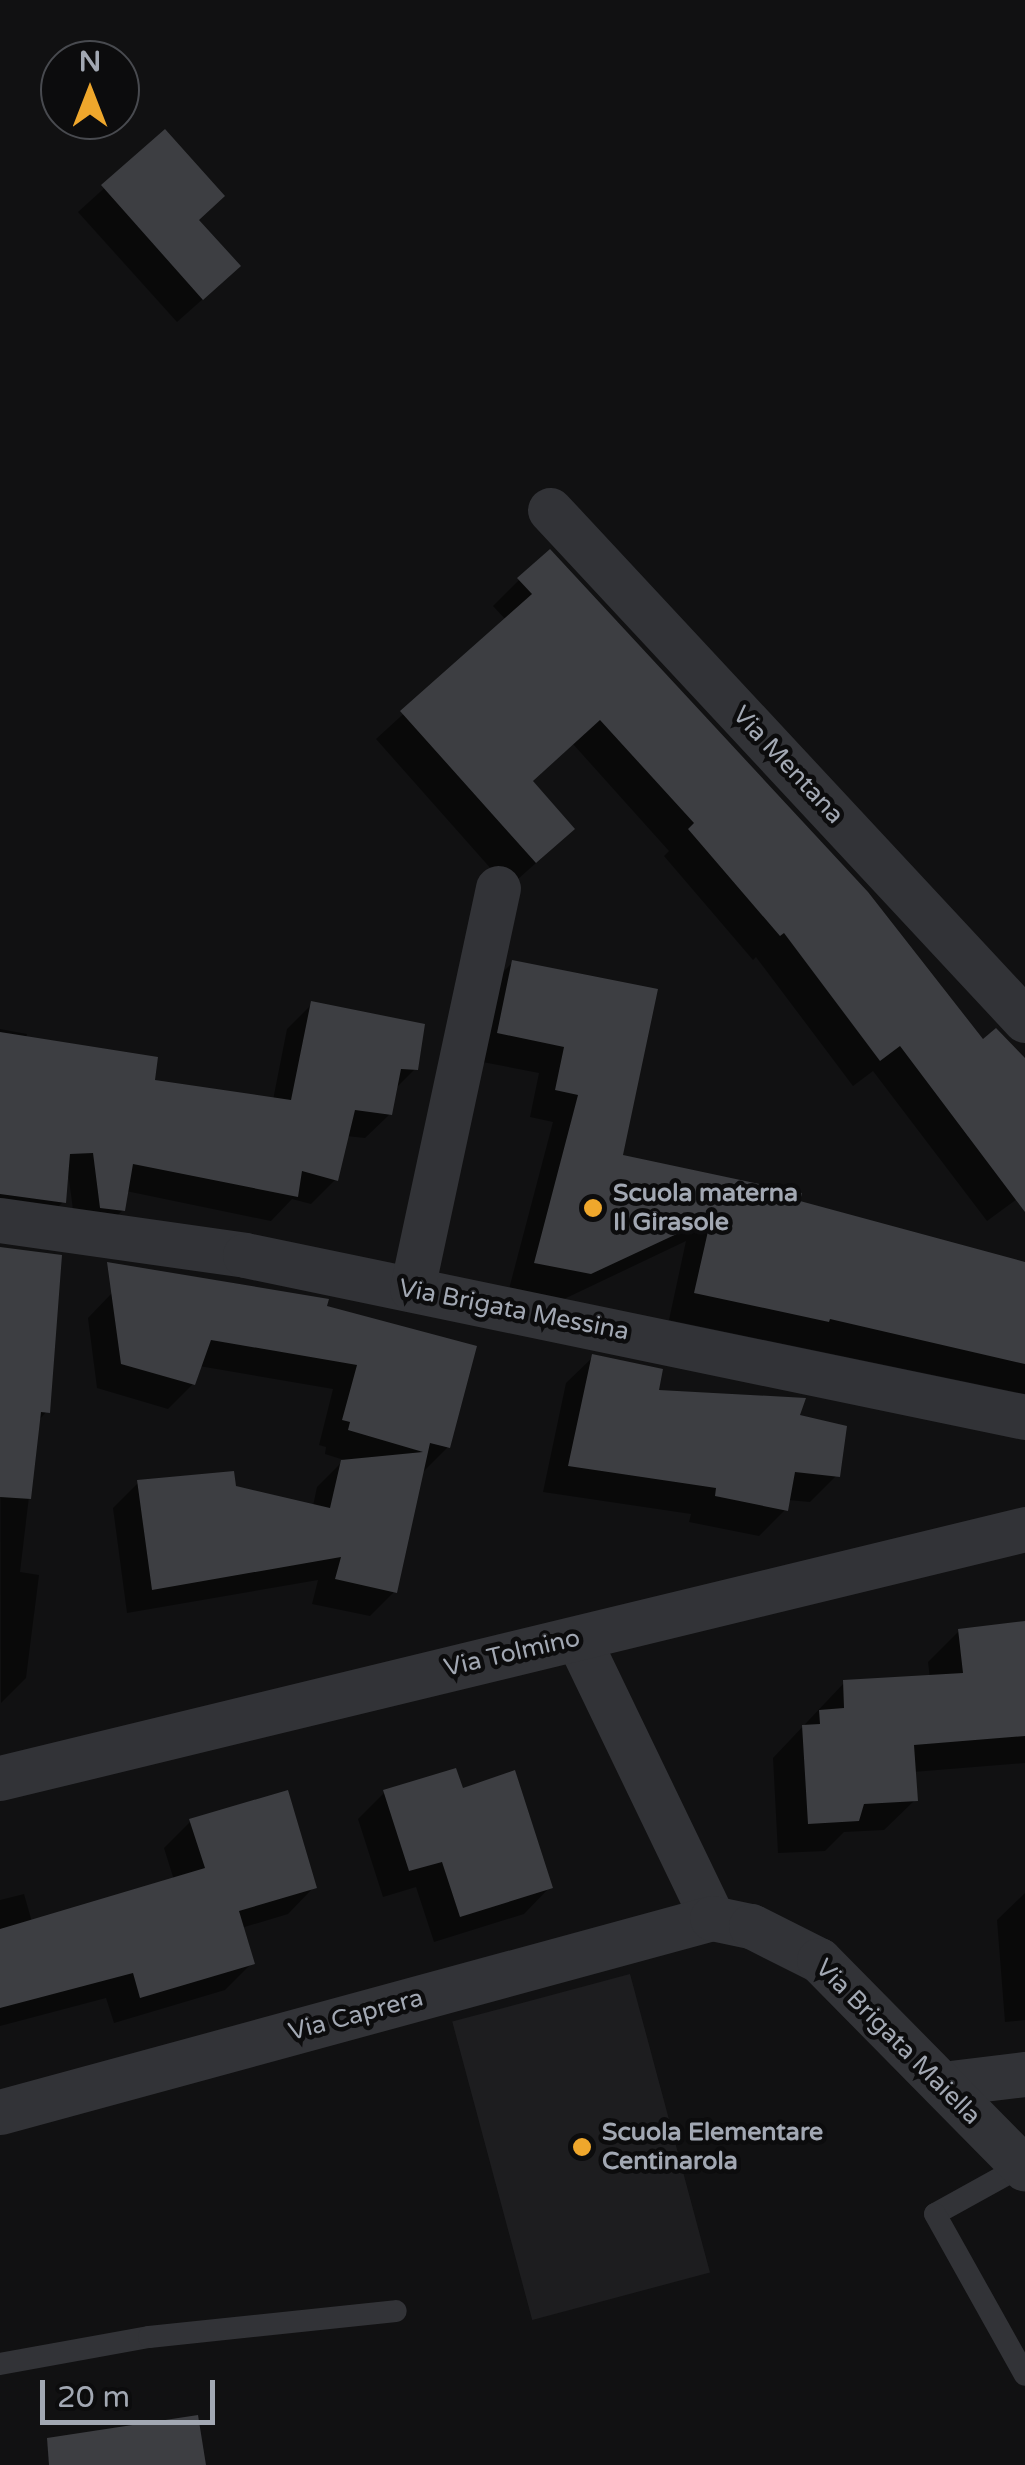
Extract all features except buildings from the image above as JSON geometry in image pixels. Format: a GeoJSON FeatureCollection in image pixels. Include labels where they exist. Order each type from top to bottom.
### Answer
{"type":"FeatureCollection","features":[{"type":"Feature","properties":{"kind":"street","name":"Via Mentana"},"geometry":{"type":"LineString","coordinates":[[550,510],[1025,1020]]}},
{"type":"Feature","properties":{"kind":"street"},"geometry":{"type":"LineString","coordinates":[[412,1289],[498,888]]}},
{"type":"Feature","properties":{"kind":"street","name":"Via Brigata Messina"},"geometry":{"type":"LineString","coordinates":[[0,1220],[245,1256],[1025,1417]]}},
{"type":"Feature","properties":{"kind":"street","name":"Via Tolmino"},"geometry":{"type":"LineString","coordinates":[[0,1778],[1025,1529]]}},
{"type":"Feature","properties":{"kind":"street"},"geometry":{"type":"LineString","coordinates":[[578,1638],[712,1918]]}},
{"type":"Feature","properties":{"kind":"street","name":"Via Brigata Maiella"},"geometry":{"type":"LineString","coordinates":[[712,1918],[750,1926],[819,1960],[1024,2168]]}},
{"type":"Feature","properties":{"kind":"street","name":"Via Caprera"},"geometry":{"type":"LineString","coordinates":[[0,2112],[712,1918]]}},
{"type":"Feature","properties":{"kind":"street"},"geometry":{"type":"LineString","coordinates":[[942,2084],[1025,2074]]}},
{"type":"Feature","properties":{"kind":"lane"},"geometry":{"type":"LineString","coordinates":[[1024,2168],[934,2214],[1025,2375]]}},
{"type":"Feature","properties":{"kind":"lane"},"geometry":{"type":"LineString","coordinates":[[0,2364],[149,2337],[396,2311]]}},
{"type":"Feature","properties":{"kind":"shaded area","name":"Scuola Elementare Centinarola"},"geometry":{"type":"Polygon","coordinates":[[[630,1974],[710,2272],[532,2320],[452,2022],[630,1974]]]}},
{"type":"Feature","properties":{"kind":"place","name":"Scuola materna Il Girasole"},"geometry":{"type":"Point","coordinates":[593,1208]}},
{"type":"Feature","properties":{"kind":"place","name":"Scuola Elementare Centinarola"},"geometry":{"type":"Point","coordinates":[582,2147]}}]}
